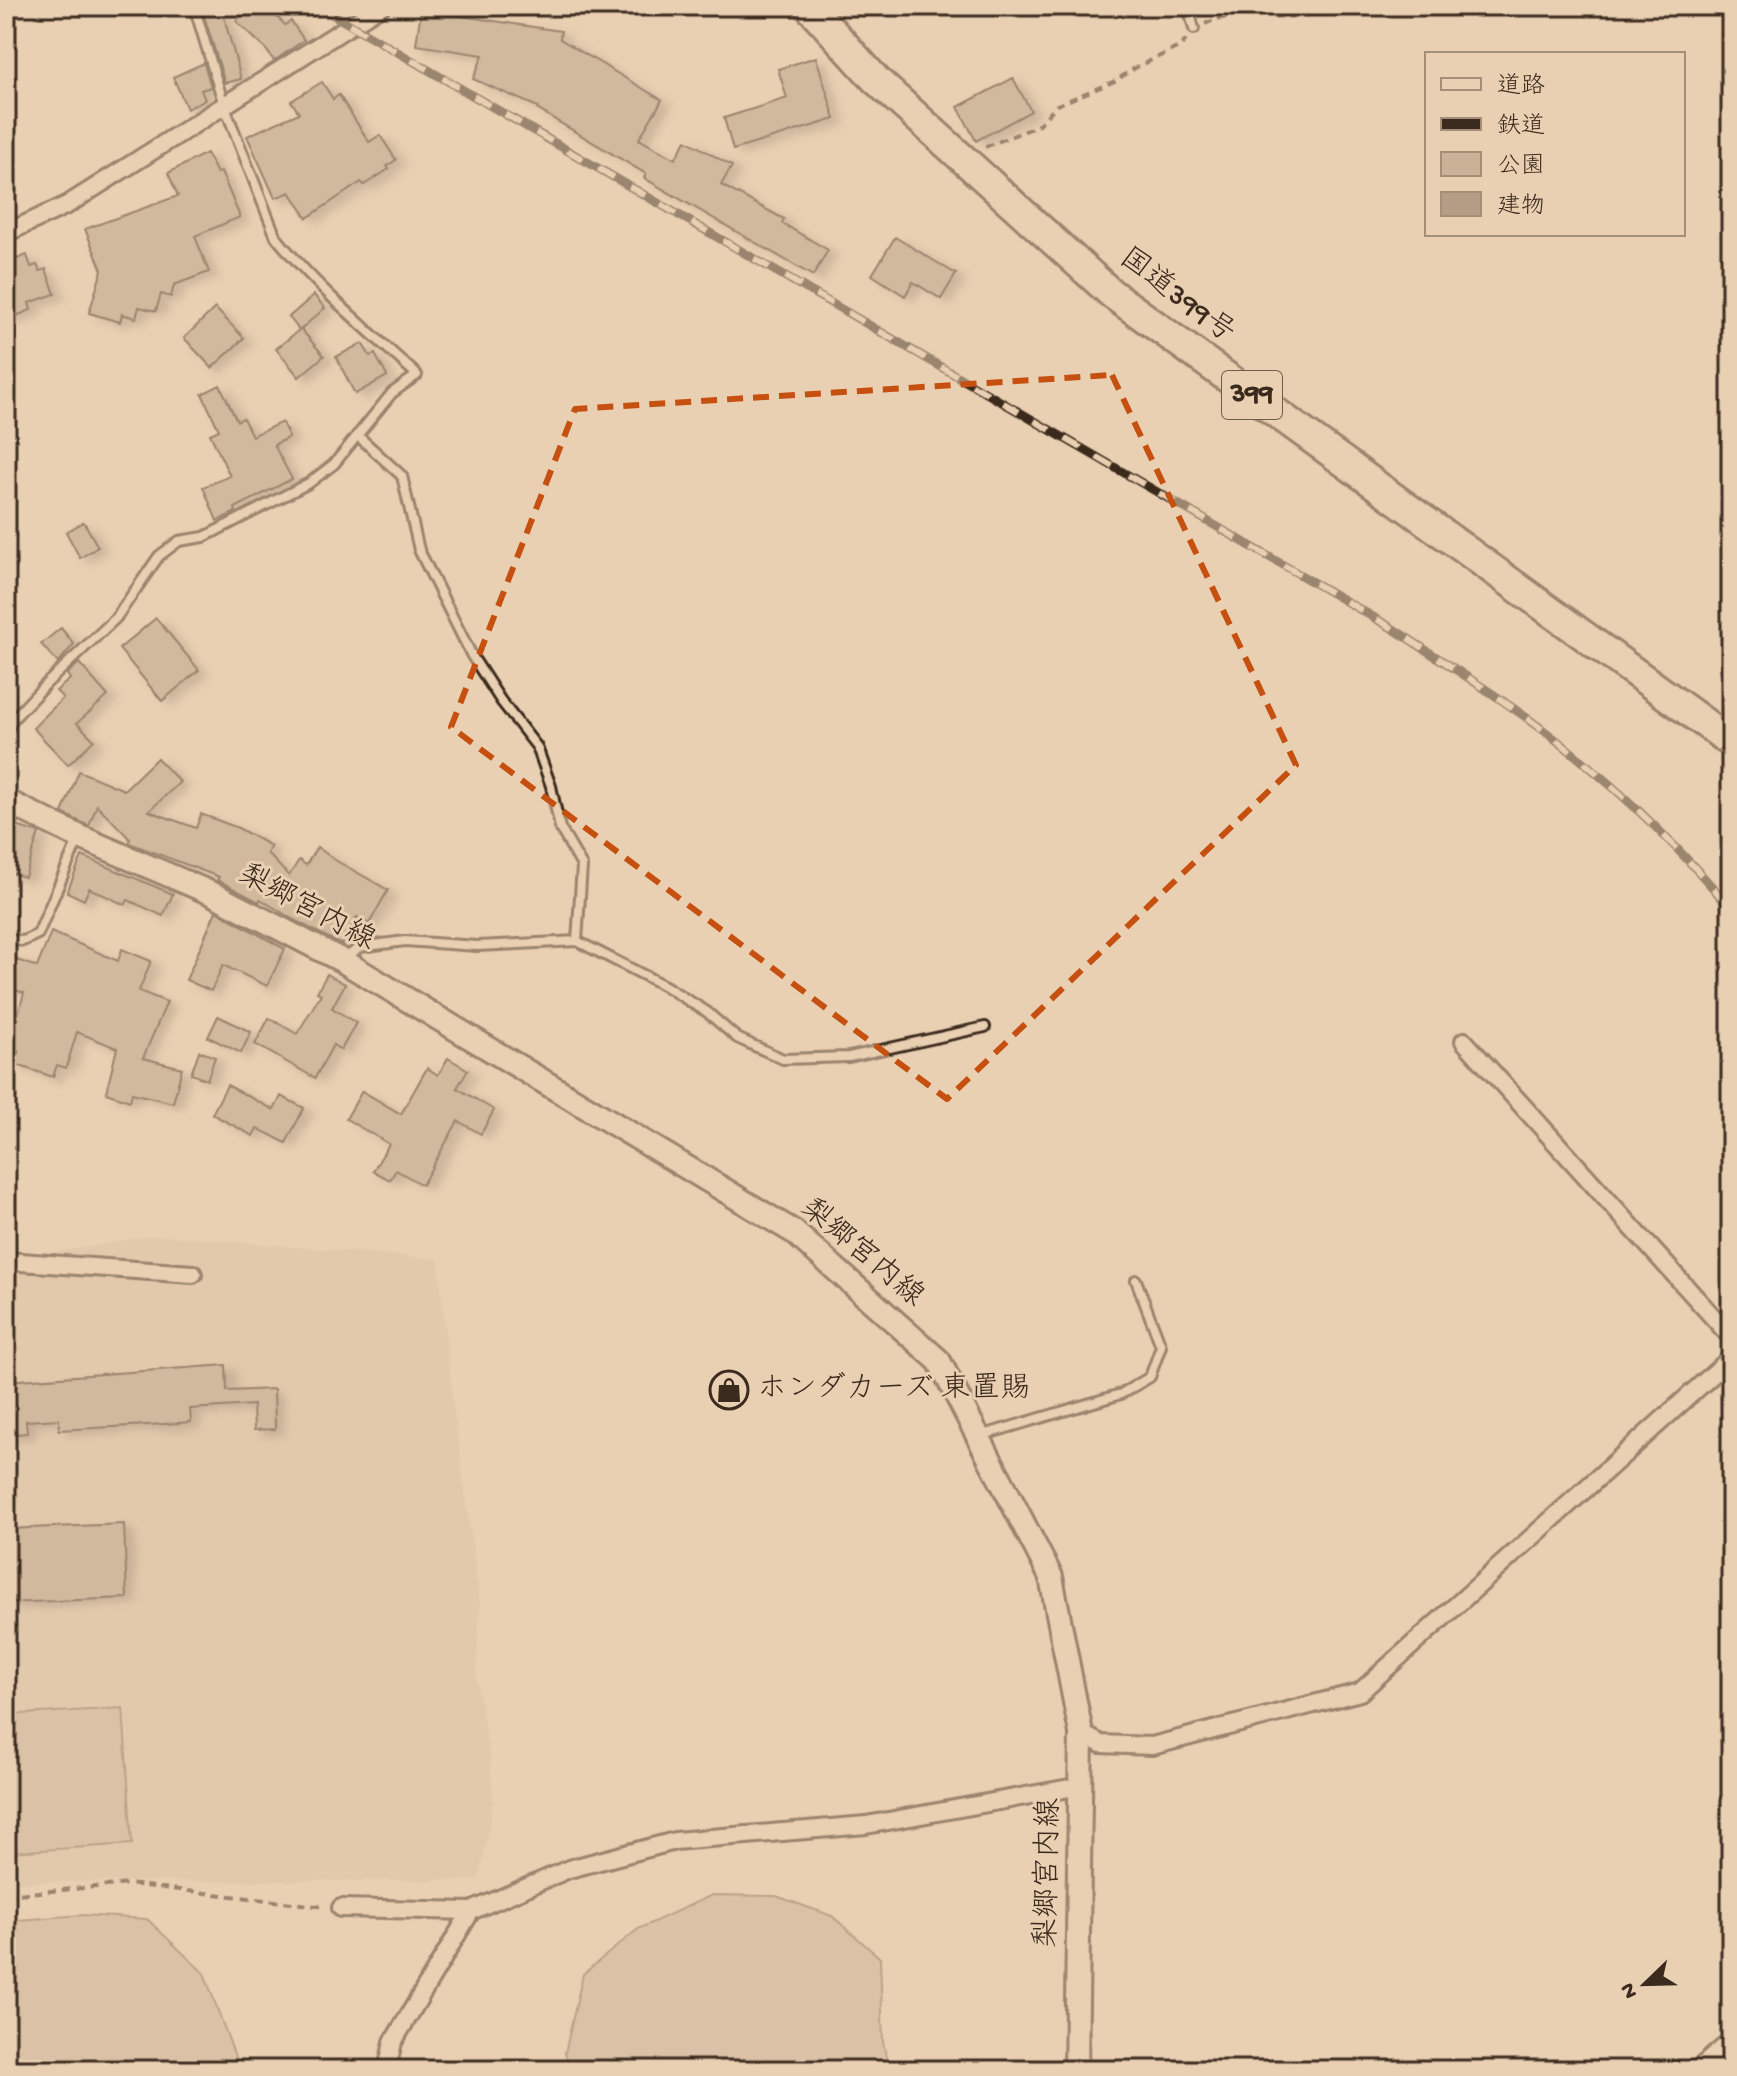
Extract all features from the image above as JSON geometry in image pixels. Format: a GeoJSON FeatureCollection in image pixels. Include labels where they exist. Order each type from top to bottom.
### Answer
{"type":"FeatureCollection","features":[{"type":"Feature","properties":{"kind":"highway","name":"国道399号"},"geometry":{"type":"LineString","coordinates":[[809,6],[876,80],[1112,294],[1731,742]]}},
{"type":"Feature","properties":{"kind":"main road","name":"梨郷宮内線"},"geometry":{"type":"LineString","coordinates":[[6,801],[80,837],[213,894],[343,961],[794,1232],[939,1361],[1051,1577],[1081,1733],[1076,2070]]}},
{"type":"Feature","properties":{"kind":"street"},"geometry":{"type":"LineString","coordinates":[[6,233],[67,205],[381,6]]}},
{"type":"Feature","properties":{"kind":"street"},"geometry":{"type":"LineString","coordinates":[[1464,1041],[1731,1337]]}},
{"type":"Feature","properties":{"kind":"street"},"geometry":{"type":"LineString","coordinates":[[6,1261],[193,1274]]}},
{"type":"Feature","properties":{"kind":"street"},"geometry":{"type":"LineString","coordinates":[[1081,1733],[1101,1744],[1152,1746],[1360,1692],[1731,1358]]}},
{"type":"Feature","properties":{"kind":"street"},"geometry":{"type":"LineString","coordinates":[[341,1908],[471,1911],[569,1869],[675,1841],[866,1825],[1081,1786]]}},
{"type":"Feature","properties":{"kind":"street"},"geometry":{"type":"LineString","coordinates":[[389,2069],[393,2042],[471,1911]]}},
{"type":"Feature","properties":{"kind":"street"},"geometry":{"type":"LineString","coordinates":[[1697,2070],[1731,2041]]}},
{"type":"Feature","properties":{"kind":"lane"},"geometry":{"type":"LineString","coordinates":[[6,733],[13,719],[47,683],[116,618],[159,556],[179,541],[204,537],[309,483],[334,464],[392,393],[417,375],[354,318],[276,237],[224,105],[194,6]]}},
{"type":"Feature","properties":{"kind":"lane"},"geometry":{"type":"LineString","coordinates":[[1188,6],[1194,29]]}},
{"type":"Feature","properties":{"kind":"lane"},"geometry":{"type":"LineString","coordinates":[[357,435],[402,476],[419,550],[465,643],[501,701],[537,747],[551,786],[560,828],[582,866],[577,941]]}},
{"type":"Feature","properties":{"kind":"lane"},"geometry":{"type":"LineString","coordinates":[[6,939],[23,941],[38,934],[80,837]]}},
{"type":"Feature","properties":{"kind":"lane"},"geometry":{"type":"LineString","coordinates":[[343,961],[360,947],[405,941],[477,946],[577,941],[665,986],[707,1012],[737,1038],[783,1059],[849,1057],[985,1027]]}},
{"type":"Feature","properties":{"kind":"lane"},"geometry":{"type":"LineString","coordinates":[[979,1436],[1121,1394],[1150,1377],[1161,1346],[1136,1280]]}},
{"type":"Feature","properties":{"kind":"path"},"geometry":{"type":"LineString","coordinates":[[947,146],[979,150],[1033,128],[1057,105],[1115,81],[1181,46],[1194,29],[1215,19],[1238,16],[1308,17],[1335,6]]}},
{"type":"Feature","properties":{"kind":"path"},"geometry":{"type":"LineString","coordinates":[[6,1895],[128,1884],[341,1908]]}},
{"type":"Feature","properties":{"kind":"highlighted area"},"geometry":{"type":"Polygon","coordinates":[[[1112,375],[1296,765],[947,1099],[451,727],[575,409],[1112,375]]]}},
{"type":"Feature","properties":{"kind":"shaded area"},"geometry":{"type":"Polygon","coordinates":[[[155,1235],[438,1259],[454,1411],[480,1603],[476,1676],[490,1759],[493,1802],[479,1880],[6,1882],[6,1261],[155,1235]]]}},
{"type":"Feature","properties":{"kind":"green space"},"geometry":{"type":"Polygon","coordinates":[[[123,1708],[132,1844],[11,1852],[6,1715],[123,1708]]]}},
{"type":"Feature","properties":{"kind":"green space"},"geometry":{"type":"Polygon","coordinates":[[[712,1895],[776,1896],[832,1916],[880,1958],[883,2042],[889,2070],[570,2070],[565,2053],[583,1974],[638,1929],[712,1895]]]}},
{"type":"Feature","properties":{"kind":"green space"},"geometry":{"type":"Polygon","coordinates":[[[82,1915],[147,1919],[204,1973],[240,2070],[6,2070],[6,1921],[82,1915]]]}},
{"type":"Feature","properties":{"kind":"building"},"geometry":{"type":"Polygon","coordinates":[[[201,6],[221,6],[241,79],[225,83],[201,6]]]}},
{"type":"Feature","properties":{"kind":"building"},"geometry":{"type":"Polygon","coordinates":[[[251,6],[266,6],[285,25],[291,21],[304,40],[274,61],[265,48],[236,21],[251,6]]]}},
{"type":"Feature","properties":{"kind":"building"},"geometry":{"type":"Polygon","coordinates":[[[421,10],[561,31],[560,39],[662,100],[639,139],[675,159],[686,140],[732,166],[721,185],[784,219],[782,223],[828,250],[813,276],[644,178],[646,174],[538,107],[473,79],[483,55],[416,45],[421,10]]]}},
{"type":"Feature","properties":{"kind":"building"},"geometry":{"type":"Polygon","coordinates":[[[816,57],[835,119],[733,150],[724,118],[787,98],[778,69],[816,57]]]}},
{"type":"Feature","properties":{"kind":"building"},"geometry":{"type":"Polygon","coordinates":[[[204,63],[211,87],[201,90],[205,100],[187,109],[173,77],[204,63]]]}},
{"type":"Feature","properties":{"kind":"building"},"geometry":{"type":"Polygon","coordinates":[[[1013,78],[1031,111],[976,141],[958,107],[1013,78]]]}},
{"type":"Feature","properties":{"kind":"building"},"geometry":{"type":"Polygon","coordinates":[[[322,82],[333,99],[339,95],[369,142],[380,135],[396,160],[387,166],[389,169],[364,185],[361,182],[307,218],[290,192],[275,198],[247,136],[299,113],[291,101],[322,82]]]}},
{"type":"Feature","properties":{"kind":"building"},"geometry":{"type":"Polygon","coordinates":[[[206,153],[217,173],[221,172],[240,217],[195,236],[209,272],[174,285],[171,297],[161,294],[156,311],[139,307],[136,318],[122,314],[120,322],[89,313],[102,270],[85,229],[178,196],[168,173],[206,153]]]}},
{"type":"Feature","properties":{"kind":"building"},"geometry":{"type":"Polygon","coordinates":[[[895,237],[956,274],[941,299],[913,282],[905,296],[872,275],[895,237]]]}},
{"type":"Feature","properties":{"kind":"building"},"geometry":{"type":"Polygon","coordinates":[[[27,255],[31,267],[37,265],[40,271],[46,269],[55,294],[29,303],[31,310],[6,320],[6,296],[15,293],[6,263],[27,255]]]}},
{"type":"Feature","properties":{"kind":"building"},"geometry":{"type":"Polygon","coordinates":[[[314,295],[325,308],[301,329],[324,356],[299,377],[276,349],[299,330],[289,317],[314,295]]]}},
{"type":"Feature","properties":{"kind":"building"},"geometry":{"type":"Polygon","coordinates":[[[215,308],[244,338],[212,368],[184,338],[215,308]]]}},
{"type":"Feature","properties":{"kind":"building"},"geometry":{"type":"Polygon","coordinates":[[[362,343],[370,356],[375,354],[387,376],[355,394],[336,357],[362,343]]]}},
{"type":"Feature","properties":{"kind":"building"},"geometry":{"type":"Polygon","coordinates":[[[220,385],[237,421],[243,418],[252,436],[282,422],[289,437],[274,445],[292,479],[235,508],[236,512],[217,521],[203,487],[230,476],[210,434],[219,430],[202,394],[220,385]]]}},
{"type":"Feature","properties":{"kind":"building"},"geometry":{"type":"Polygon","coordinates":[[[84,522],[98,547],[80,558],[66,532],[84,522]]]}},
{"type":"Feature","properties":{"kind":"building"},"geometry":{"type":"Polygon","coordinates":[[[156,618],[199,670],[162,701],[119,649],[156,618]]]}},
{"type":"Feature","properties":{"kind":"building"},"geometry":{"type":"Polygon","coordinates":[[[61,628],[74,644],[58,663],[41,644],[61,628]]]}},
{"type":"Feature","properties":{"kind":"building"},"geometry":{"type":"Polygon","coordinates":[[[79,663],[108,696],[77,723],[94,740],[68,765],[33,728],[63,698],[56,691],[70,679],[67,674],[79,663]]]}},
{"type":"Feature","properties":{"kind":"building"},"geometry":{"type":"Polygon","coordinates":[[[157,758],[180,782],[149,811],[196,828],[201,814],[238,828],[271,846],[267,853],[289,876],[299,860],[306,865],[317,847],[388,890],[369,924],[357,917],[342,945],[260,899],[259,902],[217,880],[219,877],[129,843],[130,839],[97,805],[89,826],[62,813],[79,771],[124,790],[157,758]]]}},
{"type":"Feature","properties":{"kind":"building"},"geometry":{"type":"Polygon","coordinates":[[[6,823],[39,833],[25,877],[6,872],[6,823]]]}},
{"type":"Feature","properties":{"kind":"building"},"geometry":{"type":"Polygon","coordinates":[[[82,856],[173,894],[163,916],[128,900],[125,905],[89,888],[84,900],[67,892],[82,856]]]}},
{"type":"Feature","properties":{"kind":"building"},"geometry":{"type":"Polygon","coordinates":[[[216,911],[285,949],[267,986],[223,965],[211,991],[186,980],[216,911]]]}},
{"type":"Feature","properties":{"kind":"building"},"geometry":{"type":"Polygon","coordinates":[[[51,932],[118,961],[122,949],[151,961],[139,991],[167,1002],[143,1058],[182,1068],[173,1103],[132,1093],[130,1101],[106,1093],[117,1048],[77,1032],[66,1068],[57,1065],[53,1077],[14,1064],[18,1052],[8,1049],[24,993],[6,987],[6,956],[37,967],[51,932]]]}},
{"type":"Feature","properties":{"kind":"building"},"geometry":{"type":"Polygon","coordinates":[[[327,974],[345,984],[332,1008],[356,1023],[341,1050],[333,1045],[315,1078],[255,1044],[269,1018],[297,1034],[321,994],[317,992],[327,974]]]}},
{"type":"Feature","properties":{"kind":"building"},"geometry":{"type":"Polygon","coordinates":[[[218,1016],[251,1032],[241,1053],[208,1037],[218,1016]]]}},
{"type":"Feature","properties":{"kind":"building"},"geometry":{"type":"Polygon","coordinates":[[[199,1051],[215,1057],[207,1080],[191,1074],[199,1051]]]}},
{"type":"Feature","properties":{"kind":"building"},"geometry":{"type":"Polygon","coordinates":[[[448,1058],[468,1070],[457,1088],[494,1110],[481,1134],[458,1121],[422,1185],[396,1170],[390,1180],[373,1171],[389,1144],[346,1119],[362,1091],[401,1114],[427,1068],[438,1075],[448,1058]]]}},
{"type":"Feature","properties":{"kind":"building"},"geometry":{"type":"Polygon","coordinates":[[[227,1085],[274,1110],[281,1096],[304,1108],[286,1143],[257,1128],[253,1136],[212,1114],[227,1085]]]}},
{"type":"Feature","properties":{"kind":"building"},"geometry":{"type":"Polygon","coordinates":[[[226,1365],[227,1391],[274,1389],[275,1429],[254,1430],[253,1405],[190,1409],[191,1422],[165,1424],[59,1430],[59,1419],[26,1421],[27,1433],[6,1435],[6,1381],[226,1365]]]}},
{"type":"Feature","properties":{"kind":"building"},"geometry":{"type":"Polygon","coordinates":[[[124,1524],[127,1598],[6,1603],[6,1529],[124,1524]]]}},
{"type":"Feature","properties":{"kind":"railway"},"geometry":{"type":"LineString","coordinates":[[318,6],[1392,628],[1480,685],[1586,764],[1672,844],[1731,909]]}},
{"type":"Feature","properties":{"kind":"place","name":"ホンダカーズ 東置賜"},"geometry":{"type":"Point","coordinates":[729,1390]}}]}
